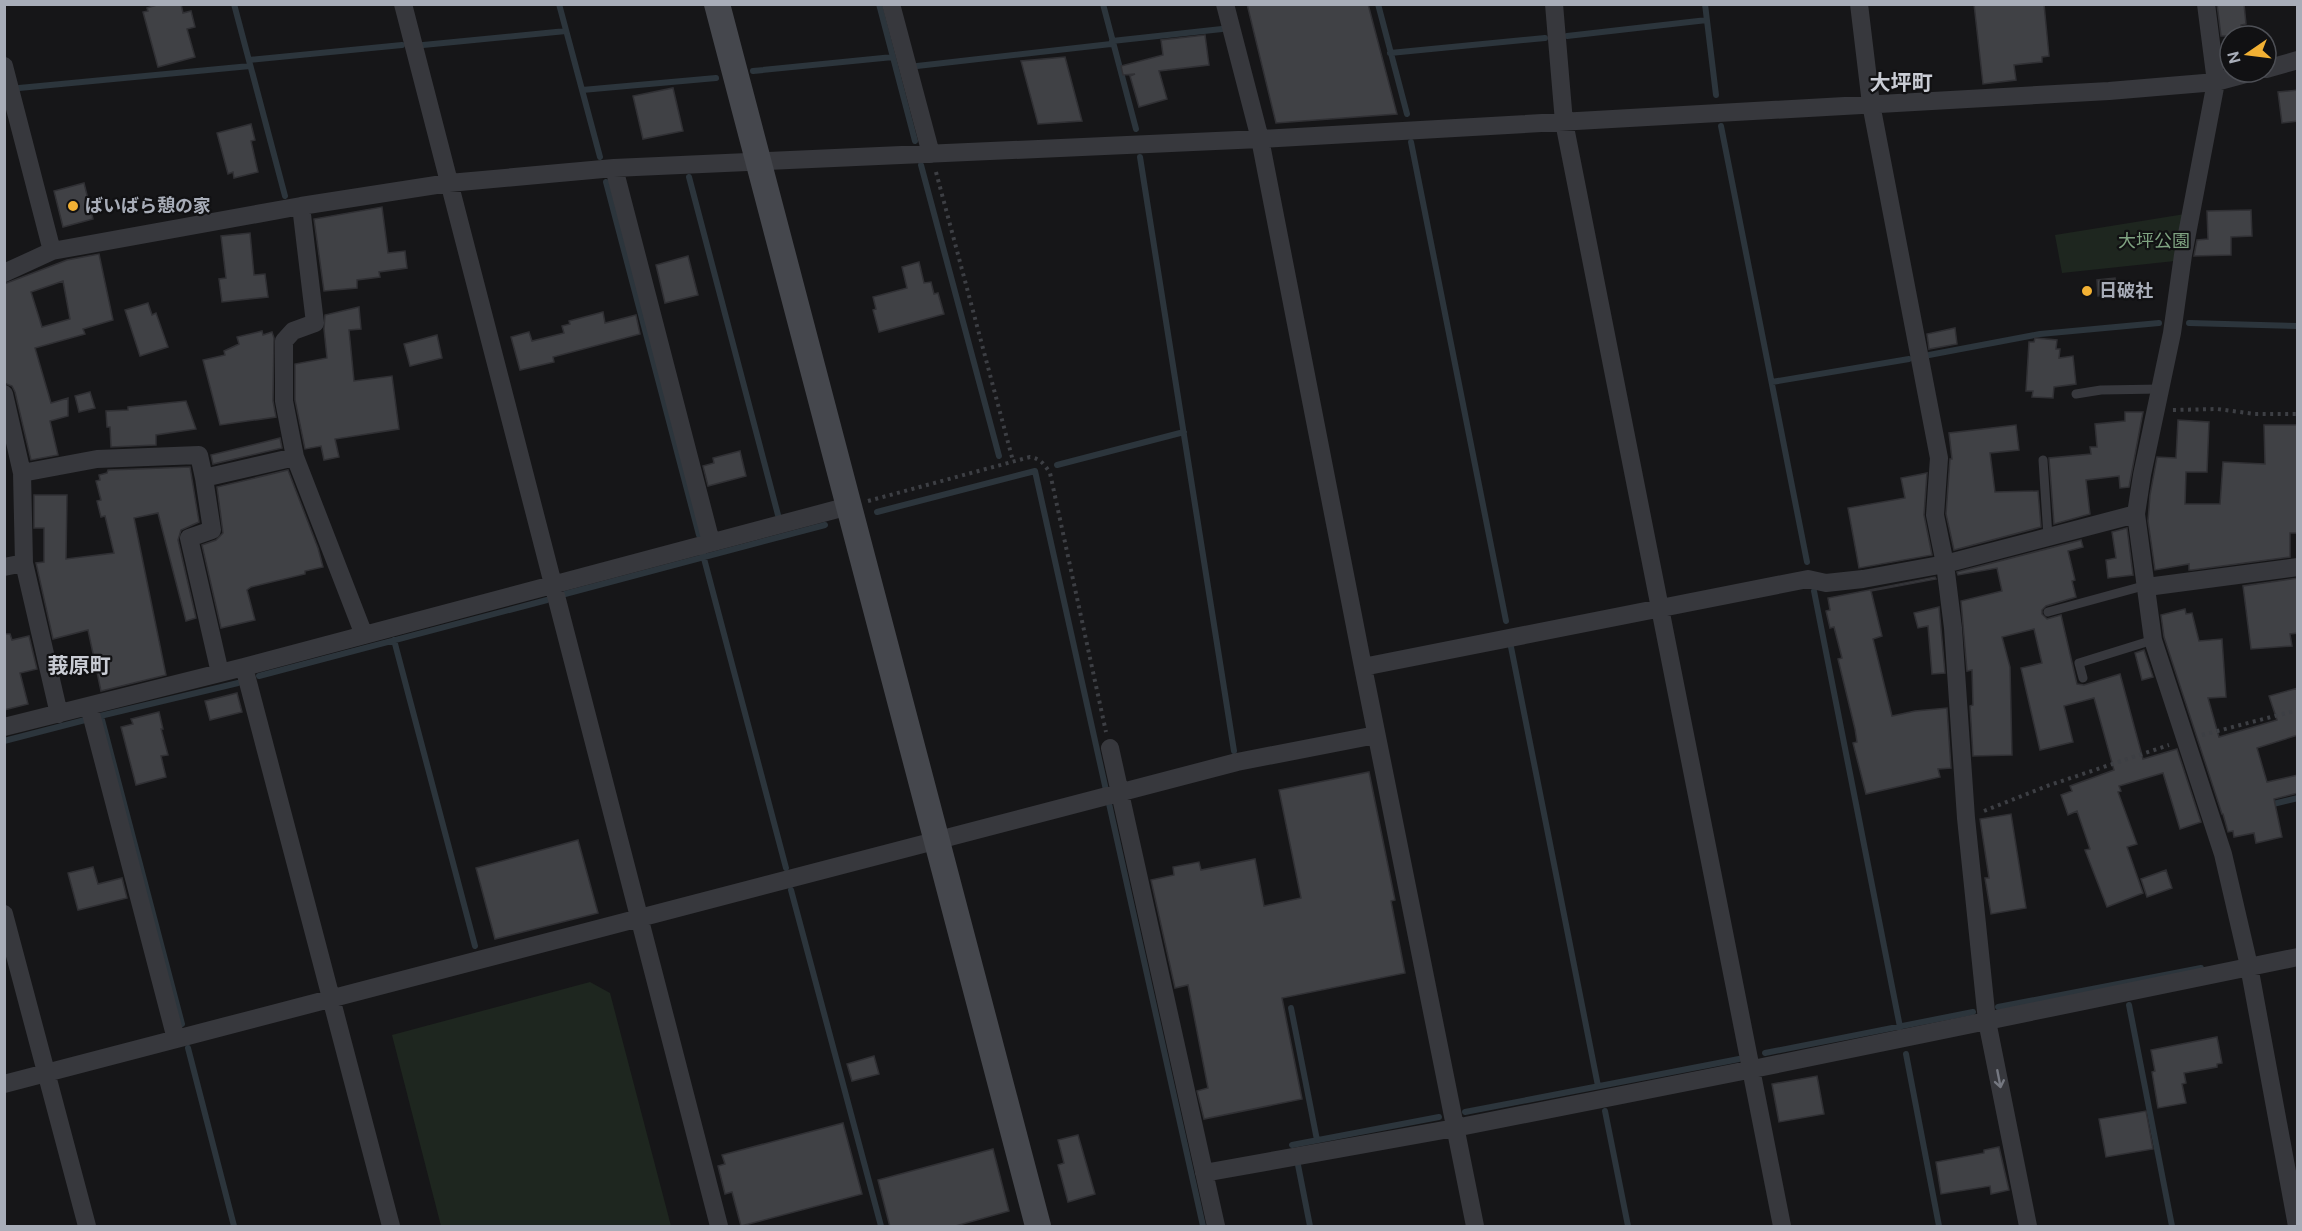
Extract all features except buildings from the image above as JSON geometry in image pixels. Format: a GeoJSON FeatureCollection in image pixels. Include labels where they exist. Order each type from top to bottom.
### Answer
{"type":"FeatureCollection","features":[{"type":"Feature","properties":{"kind":"street"},"geometry":{"type":"LineString","coordinates":[[403,4],[719,1227]]}},
{"type":"Feature","properties":{"kind":"street"},"geometry":{"type":"LineString","coordinates":[[717,4],[1038,1227]]}},
{"type":"Feature","properties":{"kind":"street"},"geometry":{"type":"LineString","coordinates":[[891,4],[931,154]]}},
{"type":"Feature","properties":{"kind":"street"},"geometry":{"type":"LineString","coordinates":[[1225,4],[1260,139],[1475,1227]]}},
{"type":"Feature","properties":{"kind":"street"},"geometry":{"type":"LineString","coordinates":[[1554,4],[1564,122],[1753,1069],[1782,1227]]}},
{"type":"Feature","properties":{"kind":"street"},"geometry":{"type":"LineString","coordinates":[[1859,4],[1871,104],[1939,458],[1935,515],[1945,564],[1953,627],[1966,818],[1987,1021],[2028,1227]]}},
{"type":"Feature","properties":{"kind":"street"},"geometry":{"type":"LineString","coordinates":[[2206,4],[2216,82],[2183,255],[2172,333],[2136,514],[2153,640],[2223,854],[2249,966],[2297,1227]]}},
{"type":"Feature","properties":{"kind":"street"},"geometry":{"type":"LineString","coordinates":[[2278,66],[2298,60]]}},
{"type":"Feature","properties":{"kind":"street"},"geometry":{"type":"LineString","coordinates":[[4,66],[52,251]]}},
{"type":"Feature","properties":{"kind":"street"},"geometry":{"type":"LineString","coordinates":[[4,273],[52,251],[301,206],[449,183],[614,168],[1260,139],[2109,91],[2216,82]]}},
{"type":"Feature","properties":{"kind":"street"},"geometry":{"type":"LineString","coordinates":[[614,168],[711,542]]}},
{"type":"Feature","properties":{"kind":"street"},"geometry":{"type":"LineString","coordinates":[[301,206],[315,323],[293,331],[284,341],[284,401],[295,457],[364,635]]}},
{"type":"Feature","properties":{"kind":"street"},"geometry":{"type":"LineString","coordinates":[[4,393],[22,473],[24,563],[59,714]]}},
{"type":"Feature","properties":{"kind":"street"},"geometry":{"type":"LineString","coordinates":[[22,473],[97,459],[199,455],[212,530],[189,538],[220,673]]}},
{"type":"Feature","properties":{"kind":"street"},"geometry":{"type":"LineString","coordinates":[[204,478],[295,457]]}},
{"type":"Feature","properties":{"kind":"street"},"geometry":{"type":"LineString","coordinates":[[4,727],[244,667],[849,506]]}},
{"type":"Feature","properties":{"kind":"street"},"geometry":{"type":"LineString","coordinates":[[1363,667],[1808,579],[1826,584],[1945,564],[2136,514]]}},
{"type":"Feature","properties":{"kind":"street"},"geometry":{"type":"LineString","coordinates":[[4,567],[24,563]]}},
{"type":"Feature","properties":{"kind":"street"},"geometry":{"type":"LineString","coordinates":[[2147,586],[2298,567]]}},
{"type":"Feature","properties":{"kind":"street"},"geometry":{"type":"LineString","coordinates":[[244,667],[391,1227]]}},
{"type":"Feature","properties":{"kind":"street"},"geometry":{"type":"LineString","coordinates":[[89,706],[176,1039]]}},
{"type":"Feature","properties":{"kind":"street"},"geometry":{"type":"LineString","coordinates":[[4,1084],[1237,762],[1376,735]]}},
{"type":"Feature","properties":{"kind":"street"},"geometry":{"type":"LineString","coordinates":[[1110,748],[1111,796],[1216,1227]]}},
{"type":"Feature","properties":{"kind":"street"},"geometry":{"type":"LineString","coordinates":[[4,914],[87,1227]]}},
{"type":"Feature","properties":{"kind":"street"},"geometry":{"type":"LineString","coordinates":[[1204,1173],[1455,1128],[2298,957]]}},
{"type":"Feature","properties":{"kind":"lane"},"geometry":{"type":"LineString","coordinates":[[2076,394],[2101,390],[2161,389]]}},
{"type":"Feature","properties":{"kind":"lane"},"geometry":{"type":"LineString","coordinates":[[2043,459],[2048,537]]}},
{"type":"Feature","properties":{"kind":"lane"},"geometry":{"type":"LineString","coordinates":[[2048,612],[2147,586]]}},
{"type":"Feature","properties":{"kind":"lane"},"geometry":{"type":"LineString","coordinates":[[2083,678],[2079,663],[2153,640]]}},
{"type":"Feature","properties":{"kind":"path"},"geometry":{"type":"LineString","coordinates":[[931,154],[1013,461]]}},
{"type":"Feature","properties":{"kind":"path"},"geometry":{"type":"LineString","coordinates":[[2157,411],[2217,409],[2255,414],[2298,414]]}},
{"type":"Feature","properties":{"kind":"path"},"geometry":{"type":"LineString","coordinates":[[849,506],[1030,457],[1038,458],[1044,463],[1050,473],[1110,748]]}},
{"type":"Feature","properties":{"kind":"path"},"geometry":{"type":"LineString","coordinates":[[1966,818],[2047,786],[2186,739],[2298,710]]}},
{"type":"Feature","properties":{"kind":"green space","name":"大坪公園"},"geometry":{"type":"Polygon","coordinates":[[[2185,214],[2175,261],[2062,273],[2055,235],[2185,214]]]}},
{"type":"Feature","properties":{"kind":"green space"},"geometry":{"type":"Polygon","coordinates":[[[590,982],[610,993],[671,1226],[441,1226],[392,1035],[590,982]]]}},
{"type":"Feature","properties":{"kind":"waterway"},"geometry":{"type":"LineString","coordinates":[[234,4],[285,196]]}},
{"type":"Feature","properties":{"kind":"waterway"},"geometry":{"type":"LineString","coordinates":[[559,4],[600,157]]}},
{"type":"Feature","properties":{"kind":"waterway"},"geometry":{"type":"LineString","coordinates":[[879,4],[915,141]]}},
{"type":"Feature","properties":{"kind":"waterway"},"geometry":{"type":"LineString","coordinates":[[1103,4],[1136,129]]}},
{"type":"Feature","properties":{"kind":"waterway"},"geometry":{"type":"LineString","coordinates":[[1378,4],[1407,114]]}},
{"type":"Feature","properties":{"kind":"waterway"},"geometry":{"type":"LineString","coordinates":[[1705,4],[1716,95]]}},
{"type":"Feature","properties":{"kind":"waterway"},"geometry":{"type":"LineString","coordinates":[[1567,36],[1707,20]]}},
{"type":"Feature","properties":{"kind":"waterway"},"geometry":{"type":"LineString","coordinates":[[1112,41],[1222,29]]}},
{"type":"Feature","properties":{"kind":"waterway"},"geometry":{"type":"LineString","coordinates":[[423,45],[566,31]]}},
{"type":"Feature","properties":{"kind":"waterway"},"geometry":{"type":"LineString","coordinates":[[1390,53],[1545,38]]}},
{"type":"Feature","properties":{"kind":"waterway"},"geometry":{"type":"LineString","coordinates":[[917,66],[1111,44]]}},
{"type":"Feature","properties":{"kind":"waterway"},"geometry":{"type":"LineString","coordinates":[[249,60],[402,45]]}},
{"type":"Feature","properties":{"kind":"waterway"},"geometry":{"type":"LineString","coordinates":[[753,71],[893,57]]}},
{"type":"Feature","properties":{"kind":"waterway"},"geometry":{"type":"LineString","coordinates":[[19,88],[250,66]]}},
{"type":"Feature","properties":{"kind":"waterway"},"geometry":{"type":"LineString","coordinates":[[582,90],[716,78]]}},
{"type":"Feature","properties":{"kind":"waterway"},"geometry":{"type":"LineString","coordinates":[[1721,126],[1807,562]]}},
{"type":"Feature","properties":{"kind":"waterway"},"geometry":{"type":"LineString","coordinates":[[1411,142],[1506,621]]}},
{"type":"Feature","properties":{"kind":"waterway"},"geometry":{"type":"LineString","coordinates":[[1140,157],[1234,751]]}},
{"type":"Feature","properties":{"kind":"waterway"},"geometry":{"type":"LineString","coordinates":[[921,165],[999,456]]}},
{"type":"Feature","properties":{"kind":"waterway"},"geometry":{"type":"LineString","coordinates":[[689,177],[778,515]]}},
{"type":"Feature","properties":{"kind":"waterway"},"geometry":{"type":"LineString","coordinates":[[606,182],[699,535]]}},
{"type":"Feature","properties":{"kind":"waterway"},"geometry":{"type":"LineString","coordinates":[[1929,355],[2040,334],[2159,323]]}},
{"type":"Feature","properties":{"kind":"waterway"},"geometry":{"type":"LineString","coordinates":[[2189,323],[2298,326]]}},
{"type":"Feature","properties":{"kind":"waterway"},"geometry":{"type":"LineString","coordinates":[[1772,382],[1909,359]]}},
{"type":"Feature","properties":{"kind":"waterway"},"geometry":{"type":"LineString","coordinates":[[1057,465],[1184,432]]}},
{"type":"Feature","properties":{"kind":"waterway"},"geometry":{"type":"LineString","coordinates":[[877,512],[1035,471],[1203,1226]]}},
{"type":"Feature","properties":{"kind":"waterway"},"geometry":{"type":"LineString","coordinates":[[565,594],[825,525]]}},
{"type":"Feature","properties":{"kind":"waterway"},"geometry":{"type":"LineString","coordinates":[[702,551],[786,868]]}},
{"type":"Feature","properties":{"kind":"waterway"},"geometry":{"type":"LineString","coordinates":[[1814,591],[1900,1027]]}},
{"type":"Feature","properties":{"kind":"waterway"},"geometry":{"type":"LineString","coordinates":[[259,676],[547,600]]}},
{"type":"Feature","properties":{"kind":"waterway"},"geometry":{"type":"LineString","coordinates":[[394,640],[475,946]]}},
{"type":"Feature","properties":{"kind":"waterway"},"geometry":{"type":"LineString","coordinates":[[1511,647],[1598,1086]]}},
{"type":"Feature","properties":{"kind":"waterway"},"geometry":{"type":"LineString","coordinates":[[100,716],[238,683]]}},
{"type":"Feature","properties":{"kind":"waterway"},"geometry":{"type":"LineString","coordinates":[[101,716],[182,1024]]}},
{"type":"Feature","properties":{"kind":"waterway"},"geometry":{"type":"LineString","coordinates":[[4,741],[85,720]]}},
{"type":"Feature","properties":{"kind":"waterway"},"geometry":{"type":"LineString","coordinates":[[2269,805],[2298,798]]}},
{"type":"Feature","properties":{"kind":"waterway"},"geometry":{"type":"LineString","coordinates":[[791,890],[881,1226]]}},
{"type":"Feature","properties":{"kind":"waterway"},"geometry":{"type":"LineString","coordinates":[[1998,1007],[2201,968]]}},
{"type":"Feature","properties":{"kind":"waterway"},"geometry":{"type":"LineString","coordinates":[[2129,1005],[2172,1226]]}},
{"type":"Feature","properties":{"kind":"waterway"},"geometry":{"type":"LineString","coordinates":[[1291,1008],[1317,1140]]}},
{"type":"Feature","properties":{"kind":"waterway"},"geometry":{"type":"LineString","coordinates":[[1765,1053],[1973,1012]]}},
{"type":"Feature","properties":{"kind":"waterway"},"geometry":{"type":"LineString","coordinates":[[188,1048],[234,1226]]}},
{"type":"Feature","properties":{"kind":"waterway"},"geometry":{"type":"LineString","coordinates":[[1906,1054],[1939,1226]]}},
{"type":"Feature","properties":{"kind":"waterway"},"geometry":{"type":"LineString","coordinates":[[1465,1112],[1739,1059]]}},
{"type":"Feature","properties":{"kind":"waterway"},"geometry":{"type":"LineString","coordinates":[[1605,1111],[1628,1226]]}},
{"type":"Feature","properties":{"kind":"waterway"},"geometry":{"type":"LineString","coordinates":[[1292,1145],[1439,1117]]}},
{"type":"Feature","properties":{"kind":"waterway"},"geometry":{"type":"LineString","coordinates":[[1298,1165],[1310,1226]]}},
{"type":"Feature","properties":{"kind":"place","name":"ばいばら憩の家"},"geometry":{"type":"Point","coordinates":[73,206]}},
{"type":"Feature","properties":{"kind":"place","name":"日破社"},"geometry":{"type":"Point","coordinates":[2087,291]}},
{"type":"Feature","properties":{"kind":"district","name":"大坪町"},"geometry":{"type":"Point","coordinates":[1901,83]}},
{"type":"Feature","properties":{"kind":"district","name":"莪原町"},"geometry":{"type":"Point","coordinates":[79,666]}}]}
